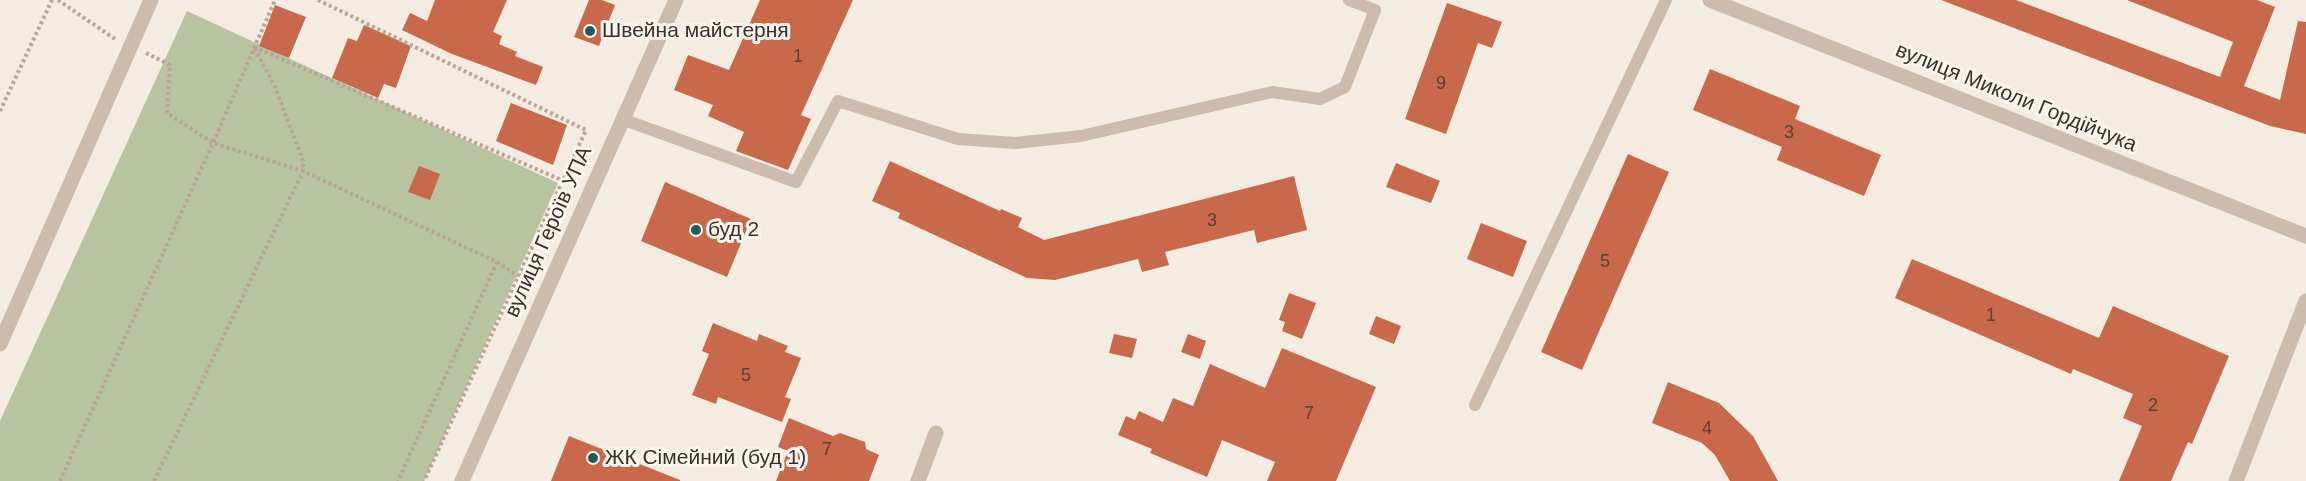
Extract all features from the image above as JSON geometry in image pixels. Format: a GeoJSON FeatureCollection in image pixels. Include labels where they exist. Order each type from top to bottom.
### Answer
{"type":"FeatureCollection","features":[{"type":"Feature","properties":{"kind":"street"},"geometry":{"type":"LineString","coordinates":[[0,344],[151,0]]}},
{"type":"Feature","properties":{"kind":"street","name":"вулиця Героїв УПА"},"geometry":{"type":"LineString","coordinates":[[462,481],[676,0]]}},
{"type":"Feature","properties":{"kind":"street","name":"вулиця Миколи Гордійчука"},"geometry":{"type":"LineString","coordinates":[[1710,0],[2306,236]]}},
{"type":"Feature","properties":{"kind":"street"},"geometry":{"type":"LineString","coordinates":[[2236,481],[2306,301]]}},
{"type":"Feature","properties":{"kind":"street"},"geometry":{"type":"LineString","coordinates":[[918,481],[936,433]]}},
{"type":"Feature","properties":{"kind":"lane"},"geometry":{"type":"LineString","coordinates":[[622,119],[796,182],[838,101],[958,139],[1016,143],[1081,136],[1272,92],[1320,99],[1345,87],[1375,10],[1349,0]]}},
{"type":"Feature","properties":{"kind":"lane"},"geometry":{"type":"LineString","coordinates":[[1475,405],[1666,0]]}},
{"type":"Feature","properties":{"kind":"path"},"geometry":{"type":"LineString","coordinates":[[0,111],[52,0]]}},
{"type":"Feature","properties":{"kind":"path"},"geometry":{"type":"LineString","coordinates":[[60,481],[275,0]]}},
{"type":"Feature","properties":{"kind":"path"},"geometry":{"type":"LineString","coordinates":[[318,0],[586,130],[424,481]]}},
{"type":"Feature","properties":{"kind":"path"},"geometry":{"type":"LineString","coordinates":[[154,481],[303,171],[303,161],[275,87],[254,46]]}},
{"type":"Feature","properties":{"kind":"path"},"geometry":{"type":"LineString","coordinates":[[254,46],[564,181]]}},
{"type":"Feature","properties":{"kind":"path"},"geometry":{"type":"LineString","coordinates":[[213,143],[303,171],[497,262],[518,276]]}},
{"type":"Feature","properties":{"kind":"path"},"geometry":{"type":"LineString","coordinates":[[398,481],[497,262]]}},
{"type":"Feature","properties":{"kind":"green space"},"geometry":{"type":"Polygon","coordinates":[[[187,11],[558,183],[424,481],[0,481],[0,421],[187,11]]]}},
{"type":"Feature","properties":{"kind":"building"},"geometry":{"type":"Polygon","coordinates":[[[435,0],[507,0],[493,32],[502,36],[499,44],[517,52],[515,56],[543,67],[536,85],[452,54],[402,30],[410,13],[427,21],[435,0]]]}},
{"type":"Feature","properties":{"kind":"building"},"geometry":{"type":"Polygon","coordinates":[[[589,0],[602,0],[615,5],[599,46],[574,37],[589,0]]]}},
{"type":"Feature","properties":{"kind":"building"},"geometry":{"type":"Polygon","coordinates":[[[760,0],[853,0],[801,115],[811,119],[788,170],[736,151],[744,132],[708,116],[713,105],[674,90],[688,55],[729,70],[760,0]]]}},
{"type":"Feature","properties":{"kind":"building"},"geometry":{"type":"Polygon","coordinates":[[[1941,0],[2016,0],[2220,77],[2233,42],[2127,0],[2257,0],[2275,7],[2244,86],[2280,100],[2298,21],[2306,22],[2306,134],[2270,126],[1941,0]]]}},
{"type":"Feature","properties":{"kind":"building"},"geometry":{"type":"Polygon","coordinates":[[[1447,3],[1502,22],[1492,48],[1478,43],[1446,134],[1405,119],[1447,3]]]}},
{"type":"Feature","properties":{"kind":"building"},"geometry":{"type":"Polygon","coordinates":[[[275,5],[306,17],[289,58],[259,46],[275,5]]]}},
{"type":"Feature","properties":{"kind":"building"},"geometry":{"type":"Polygon","coordinates":[[[364,25],[411,46],[396,88],[384,84],[378,98],[332,78],[348,38],[357,41],[364,25]]]}},
{"type":"Feature","properties":{"kind":"building"},"geometry":{"type":"Polygon","coordinates":[[[1710,69],[1800,106],[1795,119],[1881,155],[1864,196],[1777,160],[1782,147],[1693,110],[1710,69]]]}},
{"type":"Feature","properties":{"kind":"building"},"geometry":{"type":"Polygon","coordinates":[[[511,103],[567,125],[553,165],[496,141],[511,103]]]}},
{"type":"Feature","properties":{"kind":"building"},"geometry":{"type":"Polygon","coordinates":[[[1628,154],[1669,172],[1582,370],[1541,352],[1628,154]]]}},
{"type":"Feature","properties":{"kind":"building"},"geometry":{"type":"Polygon","coordinates":[[[890,161],[1000,211],[1001,209],[1022,218],[1018,227],[1044,240],[1294,176],[1307,230],[1257,243],[1254,230],[1165,252],[1169,265],[1142,272],[1138,259],[1055,280],[1027,278],[898,218],[900,213],[872,201],[890,161]]]}},
{"type":"Feature","properties":{"kind":"building"},"geometry":{"type":"Polygon","coordinates":[[[1396,163],[1440,181],[1431,203],[1386,187],[1396,163]]]}},
{"type":"Feature","properties":{"kind":"building"},"geometry":{"type":"Polygon","coordinates":[[[419,166],[440,174],[430,200],[408,192],[419,166]]]}},
{"type":"Feature","properties":{"kind":"building","name":"буд 2"},"geometry":{"type":"Polygon","coordinates":[[[665,182],[751,219],[727,277],[641,241],[665,182]]]}},
{"type":"Feature","properties":{"kind":"building"},"geometry":{"type":"Polygon","coordinates":[[[1481,223],[1527,241],[1513,277],[1467,259],[1481,223]]]}},
{"type":"Feature","properties":{"kind":"building"},"geometry":{"type":"Polygon","coordinates":[[[1912,259],[2099,338],[2113,306],[2229,356],[2192,444],[2188,442],[2171,481],[2119,481],[2142,426],[2123,418],[2133,394],[2073,369],[2071,374],[1895,298],[1912,259]]]}},
{"type":"Feature","properties":{"kind":"building"},"geometry":{"type":"Polygon","coordinates":[[[1289,293],[1316,303],[1302,339],[1282,331],[1285,322],[1279,320],[1289,293]]]}},
{"type":"Feature","properties":{"kind":"building"},"geometry":{"type":"Polygon","coordinates":[[[1376,316],[1401,326],[1394,344],[1369,334],[1376,316]]]}},
{"type":"Feature","properties":{"kind":"building"},"geometry":{"type":"Polygon","coordinates":[[[713,323],[757,341],[759,334],[788,346],[785,352],[801,358],[785,397],[791,399],[782,422],[718,397],[716,404],[692,395],[709,354],[702,351],[713,323]]]}},
{"type":"Feature","properties":{"kind":"building"},"geometry":{"type":"Polygon","coordinates":[[[1114,334],[1137,339],[1132,358],[1109,353],[1114,334]]]}},
{"type":"Feature","properties":{"kind":"building"},"geometry":{"type":"Polygon","coordinates":[[[1188,334],[1206,341],[1200,359],[1181,352],[1188,334]]]}},
{"type":"Feature","properties":{"kind":"building"},"geometry":{"type":"Polygon","coordinates":[[[1282,348],[1376,387],[1336,481],[1267,481],[1275,462],[1222,440],[1207,477],[1150,453],[1152,449],[1118,435],[1126,416],[1135,420],[1139,411],[1163,422],[1173,398],[1193,406],[1210,364],[1265,388],[1282,348]]]}},
{"type":"Feature","properties":{"kind":"building"},"geometry":{"type":"Polygon","coordinates":[[[1668,382],[1719,403],[1753,436],[1778,481],[1730,481],[1715,455],[1702,443],[1652,423],[1668,382]]]}},
{"type":"Feature","properties":{"kind":"building"},"geometry":{"type":"Polygon","coordinates":[[[789,418],[833,436],[840,433],[865,442],[866,449],[879,455],[869,481],[776,481],[788,451],[778,447],[789,418]]]}},
{"type":"Feature","properties":{"kind":"building","name":"ЖК Сімейний (буд 1)"},"geometry":{"type":"Polygon","coordinates":[[[569,436],[680,480],[680,481],[551,481],[569,436]]]}},
{"type":"Feature","properties":{"kind":"place","name":"Швейна майстерня"},"geometry":{"type":"Point","coordinates":[590,31]}},
{"type":"Feature","properties":{"kind":"place","name":"буд 2"},"geometry":{"type":"Point","coordinates":[696,230]}},
{"type":"Feature","properties":{"kind":"place","name":"ЖК Сімейний (буд 1)"},"geometry":{"type":"Point","coordinates":[593,458]}}]}
